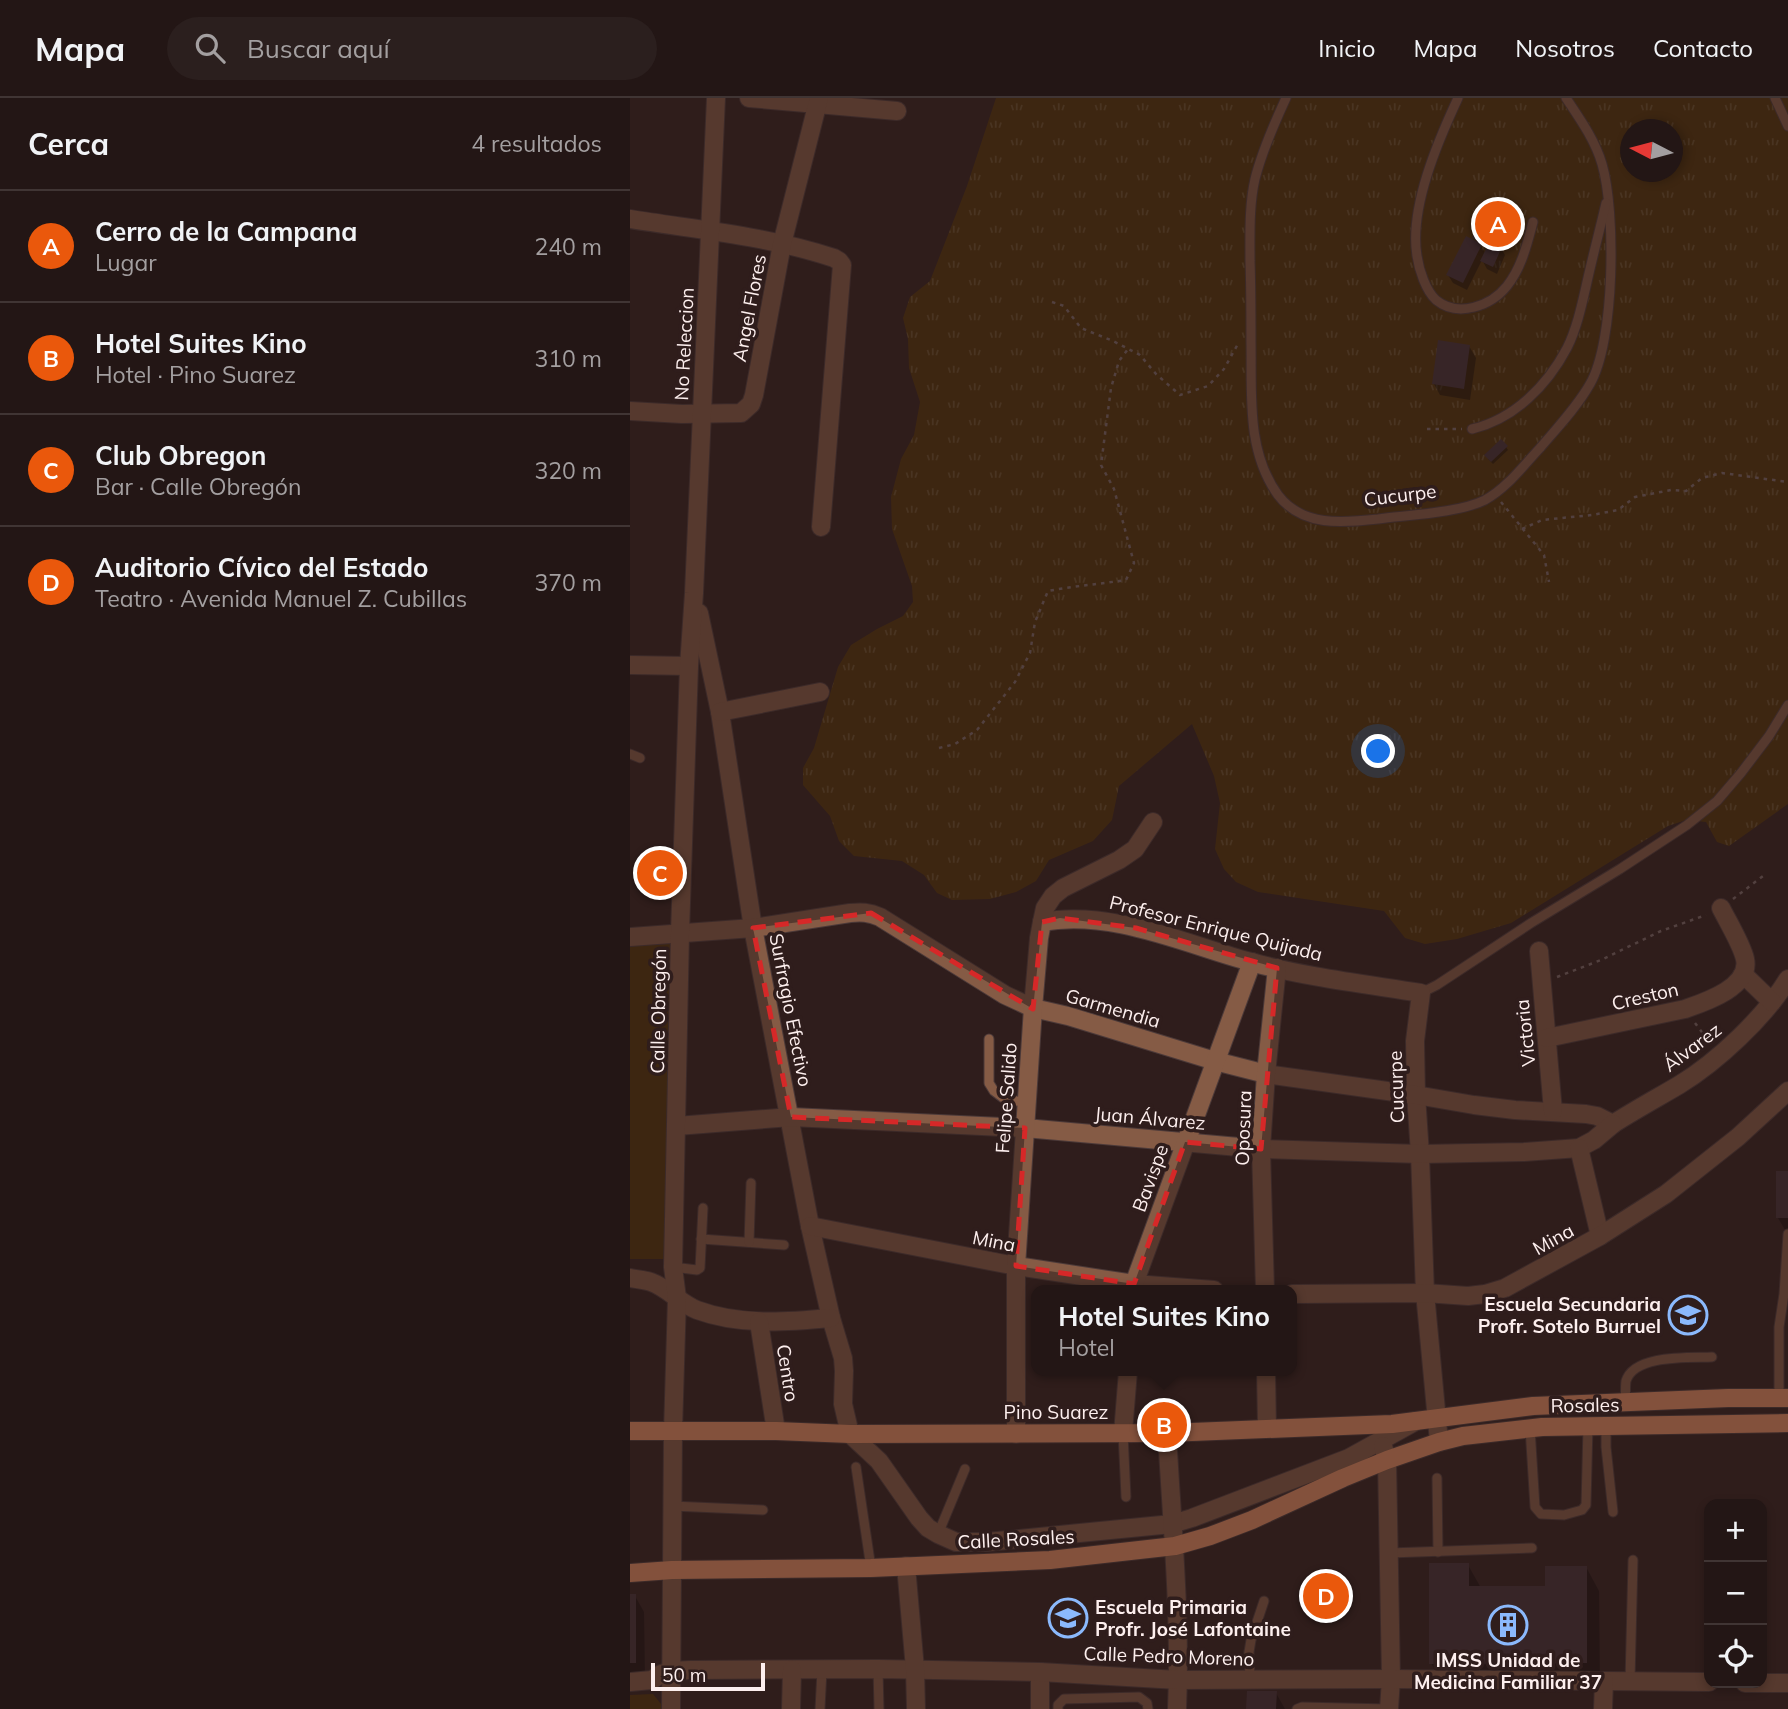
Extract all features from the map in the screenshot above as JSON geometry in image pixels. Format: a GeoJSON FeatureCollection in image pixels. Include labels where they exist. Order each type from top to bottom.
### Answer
{"type":"FeatureCollection","features":[{"type":"Feature","properties":{"kind":"main road","name":"Rosales"},"geometry":{"type":"LineString","coordinates":[[1438,1418],[1533,1406],[1783,1398]]}},
{"type":"Feature","properties":{"kind":"main road","name":"Pino Suarez"},"geometry":{"type":"LineString","coordinates":[[630,1432],[1167,1433],[1373,1424],[1438,1418]]}},
{"type":"Feature","properties":{"kind":"main road","name":"Rosales"},"geometry":{"type":"LineString","coordinates":[[1387,1461],[1439,1441],[1530,1428],[1788,1423]]}},
{"type":"Feature","properties":{"kind":"main road","name":"Calle Rosales"},"geometry":{"type":"LineString","coordinates":[[630,1573],[672,1570],[872,1568],[1050,1560],[1175,1546],[1252,1520],[1342,1478],[1387,1461]]}},
{"type":"Feature","properties":{"kind":"street","name":"No Releccion"},"geometry":{"type":"LineString","coordinates":[[694,593],[716,98]]}},
{"type":"Feature","properties":{"kind":"street"},"geometry":{"type":"LineString","coordinates":[[749,98],[818,101],[897,111]]}},
{"type":"Feature","properties":{"kind":"street","name":"Angel Flores"},"geometry":{"type":"LineString","coordinates":[[630,411],[741,414],[751,404],[782,244],[818,101]]}},
{"type":"Feature","properties":{"kind":"street"},"geometry":{"type":"LineString","coordinates":[[630,219],[711,230],[782,244],[828,256],[842,265],[821,527]]}},
{"type":"Feature","properties":{"kind":"street","name":"Calle Obregón"},"geometry":{"type":"LineString","coordinates":[[671,1709],[677,1298],[673,1267],[680,933],[694,593]]}},
{"type":"Feature","properties":{"kind":"street","name":"Surfragio Efectivo"},"geometry":{"type":"LineString","coordinates":[[694,593],[720,712],[753,928],[810,1226],[843,1358],[843,1404],[850,1434]]}},
{"type":"Feature","properties":{"kind":"street"},"geometry":{"type":"LineString","coordinates":[[630,665],[689,666]]}},
{"type":"Feature","properties":{"kind":"street"},"geometry":{"type":"LineString","coordinates":[[720,712],[820,692]]}},
{"type":"Feature","properties":{"kind":"street","name":"Felipe Salido"},"geometry":{"type":"LineString","coordinates":[[1016,1434],[1016,1266],[1033,1008],[1039,938],[1045,908],[1063,888],[1135,849],[1153,822]]}},
{"type":"Feature","properties":{"kind":"street"},"geometry":{"type":"LineString","coordinates":[[1721,908],[1745,957],[1743,974],[1772,1002]]}},
{"type":"Feature","properties":{"kind":"street","name":"Garmendia"},"geometry":{"type":"LineString","coordinates":[[630,937],[753,928],[850,913],[872,913],[1005,995],[1033,1008],[1068,1016],[1215,1061],[1266,1074],[1498,1109],[1586,1114],[1609,1122]]}},
{"type":"Feature","properties":{"kind":"street","name":"Profesor Enrique Quijada"},"geometry":{"type":"LineString","coordinates":[[1042,922],[1075,918],[1116,923],[1277,968],[1421,993]]}},
{"type":"Feature","properties":{"kind":"street","name":"Victoria"},"geometry":{"type":"LineString","coordinates":[[1539,951],[1553,1111]]}},
{"type":"Feature","properties":{"kind":"street","name":"Bavispe"},"geometry":{"type":"LineString","coordinates":[[1135,1285],[1252,962]]}},
{"type":"Feature","properties":{"kind":"street","name":"Oposura"},"geometry":{"type":"LineString","coordinates":[[1265,1285],[1261,1149],[1277,968]]}},
{"type":"Feature","properties":{"kind":"street","name":"Creston"},"geometry":{"type":"LineString","coordinates":[[1547,1038],[1685,1009],[1724,992],[1743,974]]}},
{"type":"Feature","properties":{"kind":"street","name":"Álvarez"},"geometry":{"type":"LineString","coordinates":[[1609,1122],[1679,1085],[1718,1055],[1772,1002],[1788,979]]}},
{"type":"Feature","properties":{"kind":"street","name":"Cucurpe"},"geometry":{"type":"LineString","coordinates":[[1421,993],[1415,1041],[1416,1095],[1425,1293],[1439,1441]]}},
{"type":"Feature","properties":{"kind":"street","name":"Mina"},"geometry":{"type":"LineString","coordinates":[[1297,1294],[1425,1293],[1468,1296],[1505,1288],[1600,1236],[1666,1194],[1738,1137],[1788,1091]]}},
{"type":"Feature","properties":{"kind":"street","name":"Juan Álvarez"},"geometry":{"type":"LineString","coordinates":[[677,1126],[790,1117],[1025,1128],[1261,1149],[1420,1154],[1579,1148]]}},
{"type":"Feature","properties":{"kind":"street"},"geometry":{"type":"LineString","coordinates":[[1600,1236],[1579,1148],[1594,1140],[1609,1122]]}},
{"type":"Feature","properties":{"kind":"street","name":"Mina"},"geometry":{"type":"LineString","coordinates":[[810,1226],[1123,1285]]}},
{"type":"Feature","properties":{"kind":"street"},"geometry":{"type":"LineString","coordinates":[[630,1278],[651,1282],[697,1310],[733,1318],[780,1322],[831,1318]]}},
{"type":"Feature","properties":{"kind":"street","name":"Centro"},"geometry":{"type":"LineString","coordinates":[[759,1322],[776,1431]]}},
{"type":"Feature","properties":{"kind":"street"},"geometry":{"type":"LineString","coordinates":[[1123,1433],[1128,1376]]}},
{"type":"Feature","properties":{"kind":"street"},"geometry":{"type":"LineString","coordinates":[[1266,1376],[1267,1428]]}},
{"type":"Feature","properties":{"kind":"street","name":"Calle Rosales"},"geometry":{"type":"LineString","coordinates":[[850,1434],[879,1461],[919,1518],[937,1535],[956,1542],[987,1542],[1172,1524],[1349,1458],[1416,1421]]}},
{"type":"Feature","properties":{"kind":"street"},"geometry":{"type":"LineString","coordinates":[[1373,1424],[1382,1441],[1387,1461],[1390,1709]]}},
{"type":"Feature","properties":{"kind":"street"},"geometry":{"type":"LineString","coordinates":[[1167,1433],[1175,1546],[1177,1709]]}},
{"type":"Feature","properties":{"kind":"street"},"geometry":{"type":"LineString","coordinates":[[906,1566],[916,1709]]}},
{"type":"Feature","properties":{"kind":"street","name":"Calle Pedro Moreno"},"geometry":{"type":"LineString","coordinates":[[630,1682],[652,1680],[671,1671],[878,1669],[1040,1672],[1178,1680],[1704,1682]]}},
{"type":"Feature","properties":{"kind":"street"},"geometry":{"type":"LineString","coordinates":[[791,1709],[792,1670]]}},
{"type":"Feature","properties":{"kind":"street"},"geometry":{"type":"LineString","coordinates":[[1040,1672],[1040,1709]]}},
{"type":"Feature","properties":{"kind":"street"},"geometry":{"type":"LineString","coordinates":[[1603,1709],[1604,1681]]}},
{"type":"Feature","properties":{"kind":"street"},"geometry":{"type":"LineString","coordinates":[[1767,1684],[1788,1684]]}},
{"type":"Feature","properties":{"kind":"lane","name":"Cucurpe"},"geometry":{"type":"LineString","coordinates":[[1286,98],[1255,181],[1250,241],[1253,429],[1266,474],[1278,495],[1291,508],[1308,517],[1327,522],[1351,522],[1458,509],[1483,500],[1503,487],[1557,428],[1591,383],[1606,334],[1610,291],[1608,195],[1603,165],[1596,146],[1566,98]]}},
{"type":"Feature","properties":{"kind":"lane"},"geometry":{"type":"LineString","coordinates":[[1458,98],[1419,206],[1417,256],[1424,281],[1435,299],[1447,306],[1470,309],[1495,297],[1516,273],[1533,222]]}},
{"type":"Feature","properties":{"kind":"lane"},"geometry":{"type":"LineString","coordinates":[[1775,98],[1788,126]]}},
{"type":"Feature","properties":{"kind":"lane"},"geometry":{"type":"LineString","coordinates":[[1472,429],[1506,417],[1523,404],[1554,370],[1576,326],[1608,195]]}},
{"type":"Feature","properties":{"kind":"lane"},"geometry":{"type":"LineString","coordinates":[[1421,993],[1687,825],[1717,801],[1741,773],[1788,705]]}},
{"type":"Feature","properties":{"kind":"lane"},"geometry":{"type":"LineString","coordinates":[[630,754],[640,758]]}},
{"type":"Feature","properties":{"kind":"lane"},"geometry":{"type":"LineString","coordinates":[[989,1039],[989,1083],[993,1091],[1006,1100],[1027,1102]]}},
{"type":"Feature","properties":{"kind":"lane"},"geometry":{"type":"LineString","coordinates":[[749,1242],[751,1183]]}},
{"type":"Feature","properties":{"kind":"lane"},"geometry":{"type":"LineString","coordinates":[[673,1267],[697,1270],[700,1268],[703,1208]]}},
{"type":"Feature","properties":{"kind":"lane"},"geometry":{"type":"LineString","coordinates":[[1783,1398],[1779,1327],[1786,1294],[1788,1234]]}},
{"type":"Feature","properties":{"kind":"lane"},"geometry":{"type":"LineString","coordinates":[[701,1239],[784,1245]]}},
{"type":"Feature","properties":{"kind":"lane"},"geometry":{"type":"LineString","coordinates":[[1625,1403],[1629,1374],[1642,1365],[1660,1359],[1712,1357]]}},
{"type":"Feature","properties":{"kind":"lane"},"geometry":{"type":"LineString","coordinates":[[1530,1428],[1535,1507],[1541,1514],[1564,1515],[1583,1510],[1586,1505],[1597,1426]]}},
{"type":"Feature","properties":{"kind":"lane"},"geometry":{"type":"LineString","coordinates":[[1597,1426],[1606,1447],[1613,1512]]}},
{"type":"Feature","properties":{"kind":"lane"},"geometry":{"type":"LineString","coordinates":[[1123,1433],[1126,1497]]}},
{"type":"Feature","properties":{"kind":"lane"},"geometry":{"type":"LineString","coordinates":[[856,1467],[872,1568]]}},
{"type":"Feature","properties":{"kind":"lane"},"geometry":{"type":"LineString","coordinates":[[937,1535],[965,1469]]}},
{"type":"Feature","properties":{"kind":"lane"},"geometry":{"type":"LineString","coordinates":[[1437,1478],[1438,1552]]}},
{"type":"Feature","properties":{"kind":"lane"},"geometry":{"type":"LineString","coordinates":[[672,1506],[763,1510]]}},
{"type":"Feature","properties":{"kind":"lane"},"geometry":{"type":"LineString","coordinates":[[1389,1553],[1532,1548]]}},
{"type":"Feature","properties":{"kind":"lane"},"geometry":{"type":"LineString","coordinates":[[1630,1681],[1633,1560]]}},
{"type":"Feature","properties":{"kind":"lane"},"geometry":{"type":"LineString","coordinates":[[1251,1679],[1251,1640],[1264,1601]]}},
{"type":"Feature","properties":{"kind":"lane"},"geometry":{"type":"LineString","coordinates":[[878,1669],[879,1709]]}},
{"type":"Feature","properties":{"kind":"lane"},"geometry":{"type":"LineString","coordinates":[[820,1709],[822,1670]]}},
{"type":"Feature","properties":{"kind":"lane"},"geometry":{"type":"LineString","coordinates":[[1058,1709],[1064,1699],[1139,1697],[1147,1703],[1148,1709]]}},
{"type":"Feature","properties":{"kind":"lane"},"geometry":{"type":"LineString","coordinates":[[1297,1709],[1390,1709]]}},
{"type":"Feature","properties":{"kind":"path"},"geometry":{"type":"LineString","coordinates":[[1052,302],[1064,306],[1081,328],[1140,355],[1156,374],[1180,395],[1208,386],[1224,369],[1233,350],[1251,326]]}},
{"type":"Feature","properties":{"kind":"path"},"geometry":{"type":"LineString","coordinates":[[939,748],[955,744],[977,730],[1015,682],[1031,653],[1035,622],[1048,591],[1126,580],[1134,563],[1114,489],[1101,465],[1111,388],[1119,361],[1128,349]]}},
{"type":"Feature","properties":{"kind":"path"},"geometry":{"type":"LineString","coordinates":[[1427,429],[1472,429]]}},
{"type":"Feature","properties":{"kind":"path"},"geometry":{"type":"LineString","coordinates":[[1522,529],[1542,520],[1618,510],[1635,497],[1671,490],[1685,491],[1702,478],[1722,473],[1788,482]]}},
{"type":"Feature","properties":{"kind":"path"},"geometry":{"type":"LineString","coordinates":[[1494,494],[1544,555],[1549,582]]}},
{"type":"Feature","properties":{"kind":"path"},"geometry":{"type":"LineString","coordinates":[[1541,982],[1585,967],[1661,930],[1687,923],[1721,908],[1763,876]]}},
{"type":"Feature","properties":{"kind":"path"},"geometry":{"type":"LineString","coordinates":[[1685,1009],[1718,1055]]}},
{"type":"Feature","properties":{"kind":"highlighted area"},"geometry":{"type":"Polygon","coordinates":[[[871,913],[1033,1009],[1042,922],[1060,918],[1136,928],[1277,968],[1261,1149],[1185,1142],[1134,1284],[1016,1266],[1025,1128],[791,1117],[753,928],[871,913]]]}},
{"type":"Feature","properties":{"kind":"green space"},"geometry":{"type":"Polygon","coordinates":[[[996,98],[1788,98],[1788,804],[1729,846],[1717,842],[1706,822],[1686,820],[1668,826],[1511,923],[1457,939],[1425,944],[1405,938],[1384,911],[1258,892],[1236,882],[1224,869],[1215,849],[1220,803],[1214,776],[1192,724],[1119,786],[1112,820],[1093,841],[1049,860],[1036,881],[1016,892],[990,899],[952,900],[937,893],[924,875],[902,861],[854,856],[839,841],[830,816],[803,785],[803,768],[814,748],[838,667],[851,645],[903,616],[913,602],[912,586],[892,529],[891,497],[901,459],[914,435],[920,402],[909,368],[908,339],[903,318],[910,297],[930,281],[967,186],[996,98]]]}},
{"type":"Feature","properties":{"kind":"green space"},"geometry":{"type":"Polygon","coordinates":[[[630,942],[670,943],[664,1259],[630,1259],[630,942]]]}},
{"type":"Feature","properties":{"kind":"green space"},"geometry":{"type":"Polygon","coordinates":[[[653,1694],[661,1704],[661,1709],[630,1709],[630,1695],[653,1694]]]}},
{"type":"Feature","properties":{"kind":"building"},"geometry":{"type":"Polygon","coordinates":[[[1479,223],[1494,231],[1489,240],[1502,247],[1493,267],[1480,261],[1488,245],[1472,238],[1479,223]]]}},
{"type":"Feature","properties":{"kind":"building"},"geometry":{"type":"Polygon","coordinates":[[[1466,236],[1482,244],[1463,283],[1446,275],[1466,236]]]}},
{"type":"Feature","properties":{"kind":"building"},"geometry":{"type":"Polygon","coordinates":[[[1438,340],[1470,345],[1464,389],[1432,384],[1438,340]]]}},
{"type":"Feature","properties":{"kind":"building"},"geometry":{"type":"Polygon","coordinates":[[[1501,439],[1508,446],[1491,462],[1484,455],[1501,439]]]}},
{"type":"Feature","properties":{"kind":"building"},"geometry":{"type":"Polygon","coordinates":[[[1776,1171],[1788,1171],[1788,1218],[1776,1218],[1776,1171]]]}},
{"type":"Feature","properties":{"kind":"building","name":"IMSS Unidad de Medicina Familiar 37"},"geometry":{"type":"Polygon","coordinates":[[[1429,1563],[1469,1563],[1469,1586],[1545,1586],[1545,1566],[1587,1566],[1587,1663],[1429,1664],[1429,1563]]]}},
{"type":"Feature","properties":{"kind":"building"},"geometry":{"type":"Polygon","coordinates":[[[630,1594],[636,1594],[636,1663],[630,1663],[630,1594]]]}},
{"type":"Feature","properties":{"kind":"building"},"geometry":{"type":"Polygon","coordinates":[[[1247,1691],[1277,1691],[1276,1709],[1246,1709],[1247,1691]]]}},
{"type":"Feature","properties":{"kind":"place","name":"Cerro de la Campana"},"geometry":{"type":"Point","coordinates":[1498,224]}},
{"type":"Feature","properties":{"kind":"place","name":"Club Obregon"},"geometry":{"type":"Point","coordinates":[660,873]}},
{"type":"Feature","properties":{"kind":"place","name":"Escuela Secundaria Profr. Sotelo Burruel"},"geometry":{"type":"Point","coordinates":[1688,1315]}},
{"type":"Feature","properties":{"kind":"place","name":"Hotel Suites Kino"},"geometry":{"type":"Point","coordinates":[1164,1425]}},
{"type":"Feature","properties":{"kind":"place","name":"Auditorio Cívico del Estado"},"geometry":{"type":"Point","coordinates":[1326,1596]}},
{"type":"Feature","properties":{"kind":"place","name":"Escuela Primaria Profr. José Lafontaine"},"geometry":{"type":"Point","coordinates":[1068,1618]}},
{"type":"Feature","properties":{"kind":"place","name":"IMSS Unidad de Medicina Familiar 37"},"geometry":{"type":"Point","coordinates":[1508,1625]}}]}
